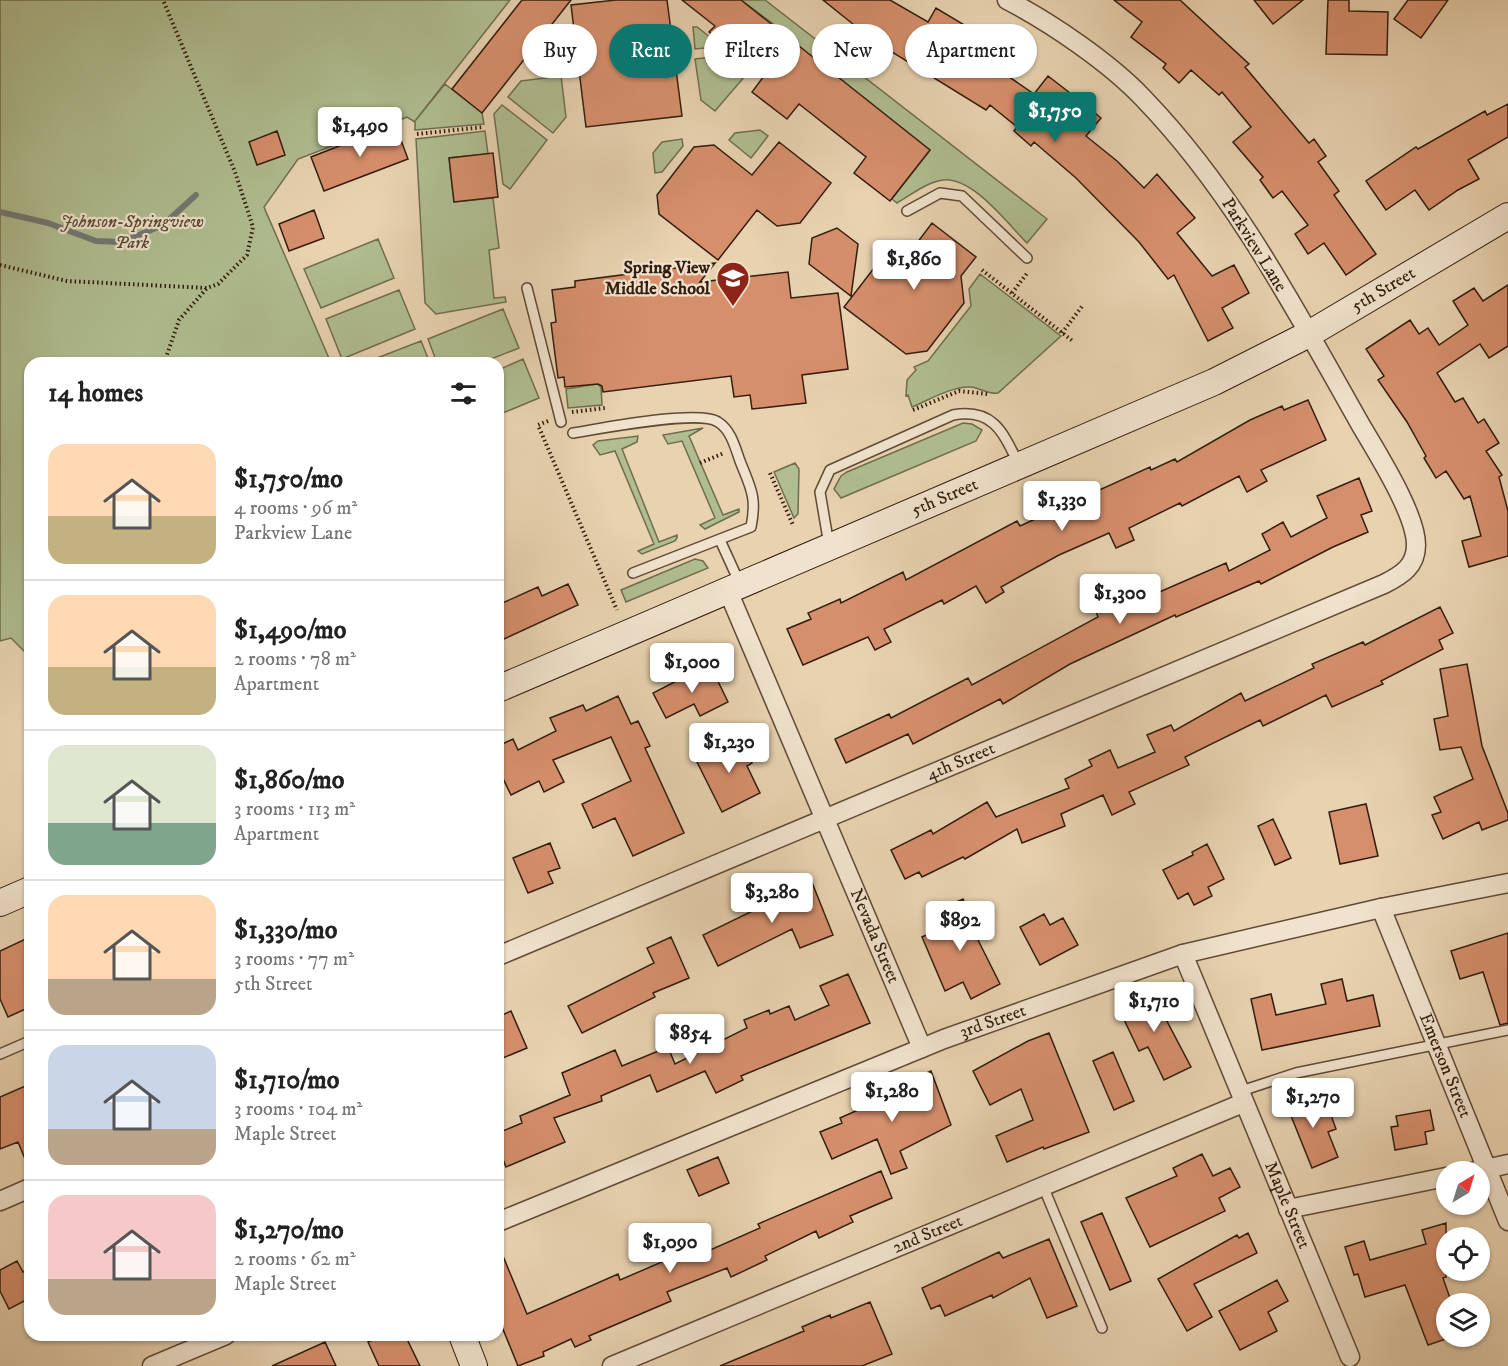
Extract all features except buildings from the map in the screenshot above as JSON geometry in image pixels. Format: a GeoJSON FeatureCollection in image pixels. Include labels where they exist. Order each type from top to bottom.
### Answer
{"type":"FeatureCollection","features":[{"type":"Feature","properties":{"kind":"street","name":"Parkview Lane"},"geometry":{"type":"LineString","coordinates":[[1007,0],[1049,25],[1141,95],[1165,121],[1238,216],[1309,333],[1386,469],[1416,537],[1414,556]]}},
{"type":"Feature","properties":{"kind":"street","name":"5th Street"},"geometry":{"type":"LineString","coordinates":[[504,686],[1214,382],[1309,333],[1508,216]]}},
{"type":"Feature","properties":{"kind":"street","name":"4th Street"},"geometry":{"type":"LineString","coordinates":[[504,953],[1384,584],[1403,575],[1414,556]]}},
{"type":"Feature","properties":{"kind":"street","name":"Nevada Street"},"geometry":{"type":"LineString","coordinates":[[734,588],[825,819],[922,1048]]}},
{"type":"Feature","properties":{"kind":"street","name":"3rd Street"},"geometry":{"type":"LineString","coordinates":[[504,1220],[922,1048],[1183,954],[1381,908],[1508,883]]}},
{"type":"Feature","properties":{"kind":"street"},"geometry":{"type":"LineString","coordinates":[[0,903],[24,893]]}},
{"type":"Feature","properties":{"kind":"street","name":"Emerson Street"},"geometry":{"type":"LineString","coordinates":[[1381,908],[1435,1043],[1476,1161]]}},
{"type":"Feature","properties":{"kind":"street","name":"Maple Street"},"geometry":{"type":"LineString","coordinates":[[1183,954],[1240,1097],[1350,1357]]}},
{"type":"Feature","properties":{"kind":"street","name":"2nd Street"},"geometry":{"type":"LineString","coordinates":[[612,1366],[1043,1186],[1240,1097]]}},
{"type":"Feature","properties":{"kind":"street"},"geometry":{"type":"LineString","coordinates":[[1490,1168],[1508,1164]]}},
{"type":"Feature","properties":{"kind":"street"},"geometry":{"type":"LineString","coordinates":[[1287,1209],[1436,1179]]}},
{"type":"Feature","properties":{"kind":"street","name":"Emerson Street"},"geometry":{"type":"LineString","coordinates":[[1490,1189],[1508,1221]]}},
{"type":"Feature","properties":{"kind":"street"},"geometry":{"type":"LineString","coordinates":[[0,1201],[24,1191]]}},
{"type":"Feature","properties":{"kind":"street"},"geometry":{"type":"LineString","coordinates":[[152,1366],[211,1341]]}},
{"type":"Feature","properties":{"kind":"street"},"geometry":{"type":"LineString","coordinates":[[464,1341],[474,1366]]}},
{"type":"Feature","properties":{"kind":"lane"},"geometry":{"type":"LineString","coordinates":[[907,211],[940,193],[962,196],[1030,261]]}},
{"type":"Feature","properties":{"kind":"lane"},"geometry":{"type":"LineString","coordinates":[[527,288],[560,420]]}},
{"type":"Feature","properties":{"kind":"lane"},"geometry":{"type":"LineString","coordinates":[[829,548],[820,492],[830,470],[953,416],[965,413],[982,416],[1002,429],[1020,466]]}},
{"type":"Feature","properties":{"kind":"lane"},"geometry":{"type":"LineString","coordinates":[[573,433],[644,422],[704,417],[722,424],[731,435],[756,502],[751,527],[633,573]]}},
{"type":"Feature","properties":{"kind":"lane"},"geometry":{"type":"LineString","coordinates":[[720,540],[734,588]]}},
{"type":"Feature","properties":{"kind":"lane"},"geometry":{"type":"LineString","coordinates":[[1240,1097],[1296,1073],[1508,1030]]}},
{"type":"Feature","properties":{"kind":"lane"},"geometry":{"type":"LineString","coordinates":[[0,1054],[24,1044]]}},
{"type":"Feature","properties":{"kind":"lane"},"geometry":{"type":"LineString","coordinates":[[1043,1186],[1102,1328]]}},
{"type":"Feature","properties":{"kind":"path"},"geometry":{"type":"LineString","coordinates":[[0,265],[67,281],[207,288],[218,284],[247,255],[253,227],[235,172],[163,0]]}},
{"type":"Feature","properties":{"kind":"path"},"geometry":{"type":"LineString","coordinates":[[417,134],[484,127]]}},
{"type":"Feature","properties":{"kind":"path"},"geometry":{"type":"LineString","coordinates":[[1012,293],[1030,261]]}},
{"type":"Feature","properties":{"kind":"path"},"geometry":{"type":"LineString","coordinates":[[982,270],[1074,342]]}},
{"type":"Feature","properties":{"kind":"path"},"geometry":{"type":"LineString","coordinates":[[166,357],[179,320],[207,288]]}},
{"type":"Feature","properties":{"kind":"path"},"geometry":{"type":"LineString","coordinates":[[1062,333],[1083,305]]}},
{"type":"Feature","properties":{"kind":"path"},"geometry":{"type":"LineString","coordinates":[[913,410],[959,391],[988,394]]}},
{"type":"Feature","properties":{"kind":"path"},"geometry":{"type":"LineString","coordinates":[[605,408],[574,412],[560,420],[538,425],[617,610]]}},
{"type":"Feature","properties":{"kind":"path"},"geometry":{"type":"LineString","coordinates":[[700,463],[735,448]]}},
{"type":"Feature","properties":{"kind":"path"},"geometry":{"type":"LineString","coordinates":[[770,473],[793,525]]}},
{"type":"Feature","properties":{"kind":"green space","name":"Johnson-Springview Park"},"geometry":{"type":"Polygon","coordinates":[[[0,0],[510,0],[415,121],[445,84],[482,113],[484,124],[415,130],[415,122],[407,117],[298,159],[264,207],[328,357],[24,357],[24,651],[11,638],[0,641],[0,0]]]}},
{"type":"Feature","properties":{"kind":"green space"},"geometry":{"type":"Polygon","coordinates":[[[741,0],[765,0],[796,24],[773,24],[741,0]]]}},
{"type":"Feature","properties":{"kind":"green space"},"geometry":{"type":"Polygon","coordinates":[[[693,27],[697,27],[704,32],[704,48],[695,49],[693,27]]]}},
{"type":"Feature","properties":{"kind":"green space"},"geometry":{"type":"Polygon","coordinates":[[[800,27],[812,36],[812,57],[800,47],[800,27]]]}},
{"type":"Feature","properties":{"kind":"green space"},"geometry":{"type":"Polygon","coordinates":[[[704,58],[704,78],[743,78],[715,111],[701,100],[695,59],[704,58]]]}},
{"type":"Feature","properties":{"kind":"green space"},"geometry":{"type":"Polygon","coordinates":[[[561,78],[566,117],[553,133],[508,97],[521,81],[561,78]]]}},
{"type":"Feature","properties":{"kind":"green space"},"geometry":{"type":"Polygon","coordinates":[[[839,78],[865,78],[1047,219],[1027,243],[989,203],[966,186],[954,181],[943,180],[931,183],[897,203],[892,199],[930,150],[839,78]]]}},
{"type":"Feature","properties":{"kind":"green space"},"geometry":{"type":"Polygon","coordinates":[[[502,105],[547,140],[510,189],[503,184],[494,114],[502,105]]]}},
{"type":"Feature","properties":{"kind":"green space"},"geometry":{"type":"Polygon","coordinates":[[[760,130],[768,136],[751,158],[729,140],[735,133],[760,130]]]}},
{"type":"Feature","properties":{"kind":"green space"},"geometry":{"type":"Polygon","coordinates":[[[485,131],[488,154],[449,158],[454,202],[493,198],[499,248],[489,250],[494,298],[505,297],[506,302],[436,314],[425,303],[416,139],[485,131]]]}},
{"type":"Feature","properties":{"kind":"green space"},"geometry":{"type":"Polygon","coordinates":[[[682,139],[683,146],[662,172],[655,173],[653,153],[662,142],[682,139]]]}},
{"type":"Feature","properties":{"kind":"green space"},"geometry":{"type":"Polygon","coordinates":[[[378,239],[394,278],[321,308],[304,269],[378,239]]]}},
{"type":"Feature","properties":{"kind":"green space"},"geometry":{"type":"Polygon","coordinates":[[[980,274],[1061,336],[998,393],[964,387],[948,391],[912,407],[908,395],[906,396],[907,380],[916,370],[914,367],[928,361],[971,306],[969,289],[980,274]]]}},
{"type":"Feature","properties":{"kind":"green space"},"geometry":{"type":"Polygon","coordinates":[[[399,290],[415,329],[347,357],[341,357],[326,319],[399,290]]]}},
{"type":"Feature","properties":{"kind":"green space"},"geometry":{"type":"Polygon","coordinates":[[[503,309],[519,348],[496,357],[435,357],[428,339],[503,309]]]}},
{"type":"Feature","properties":{"kind":"green space"},"geometry":{"type":"Polygon","coordinates":[[[421,341],[428,357],[380,357],[421,341]]]}},
{"type":"Feature","properties":{"kind":"green space"},"geometry":{"type":"Polygon","coordinates":[[[523,359],[539,398],[504,413],[504,367],[523,359]]]}},
{"type":"Feature","properties":{"kind":"green space"},"geometry":{"type":"Polygon","coordinates":[[[597,384],[601,387],[602,405],[568,408],[566,389],[597,384]]]}},
{"type":"Feature","properties":{"kind":"green space"},"geometry":{"type":"Polygon","coordinates":[[[963,423],[972,424],[982,430],[976,441],[841,498],[834,489],[841,476],[847,472],[963,423]]]}},
{"type":"Feature","properties":{"kind":"green space"},"geometry":{"type":"Polygon","coordinates":[[[703,428],[689,436],[723,515],[739,509],[739,512],[705,529],[700,525],[715,518],[682,441],[668,444],[663,435],[703,428]]]}},
{"type":"Feature","properties":{"kind":"green space"},"geometry":{"type":"Polygon","coordinates":[[[638,436],[637,442],[622,449],[659,542],[677,535],[675,541],[642,554],[638,551],[654,544],[615,451],[600,455],[593,445],[598,441],[638,436]]]}},
{"type":"Feature","properties":{"kind":"green space"},"geometry":{"type":"Polygon","coordinates":[[[795,463],[799,469],[798,514],[794,518],[774,472],[795,463]]]}},
{"type":"Feature","properties":{"kind":"green space"},"geometry":{"type":"Polygon","coordinates":[[[695,559],[703,561],[708,568],[626,602],[621,590],[695,559]]]}},
{"type":"Feature","properties":{"kind":"waterway"},"geometry":{"type":"LineString","coordinates":[[0,212],[48,223],[96,241],[122,242],[163,225],[196,195]]}},
{"type":"Feature","properties":{"kind":"place","name":"Spring View Middle School"},"geometry":{"type":"Point","coordinates":[733,307]}}]}
